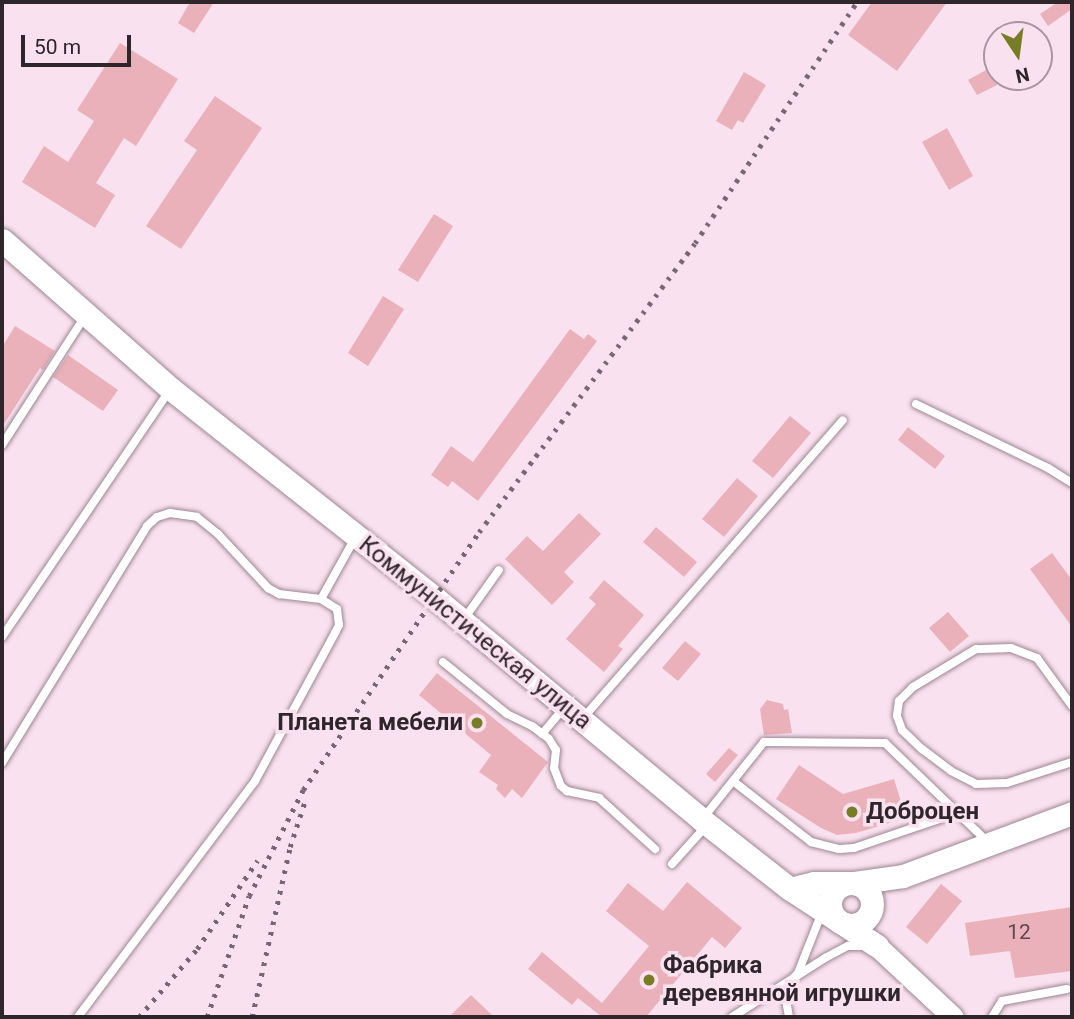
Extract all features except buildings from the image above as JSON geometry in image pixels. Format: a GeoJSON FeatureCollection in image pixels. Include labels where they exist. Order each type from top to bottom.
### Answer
{"type":"FeatureCollection","features":[{"type":"Feature","properties":{"kind":"main road","name":"Коммунистическая улица"},"geometry":{"type":"LineString","coordinates":[[2,240],[171,389],[357,535],[705,822],[790,888],[877,946]]}},
{"type":"Feature","properties":{"kind":"main road"},"geometry":{"type":"LineString","coordinates":[[903,876],[881,893],[868,918],[856,925],[831,916],[831,896],[840,886],[903,876],[1072,813]]}},
{"type":"Feature","properties":{"kind":"main road"},"geometry":{"type":"LineString","coordinates":[[790,888],[814,883],[854,883],[867,890],[873,902],[869,927],[877,946]]}},
{"type":"Feature","properties":{"kind":"street","name":"Коммунистическая улица"},"geometry":{"type":"LineString","coordinates":[[877,946],[953,1017]]}},
{"type":"Feature","properties":{"kind":"lane"},"geometry":{"type":"LineString","coordinates":[[2,445],[87,314]]}},
{"type":"Feature","properties":{"kind":"lane"},"geometry":{"type":"LineString","coordinates":[[2,637],[171,389]]}},
{"type":"Feature","properties":{"kind":"lane"},"geometry":{"type":"LineString","coordinates":[[916,404],[1048,468],[1072,483]]}},
{"type":"Feature","properties":{"kind":"lane"},"geometry":{"type":"LineString","coordinates":[[542,734],[573,713],[843,419]]}},
{"type":"Feature","properties":{"kind":"lane"},"geometry":{"type":"LineString","coordinates":[[2,763],[147,526],[157,517],[170,513],[197,517],[218,534],[268,588],[279,594],[321,599],[332,603],[337,609],[339,625],[255,781],[78,1017]]}},
{"type":"Feature","properties":{"kind":"lane"},"geometry":{"type":"LineString","coordinates":[[321,599],[357,535]]}},
{"type":"Feature","properties":{"kind":"lane"},"geometry":{"type":"LineString","coordinates":[[462,621],[499,570]]}},
{"type":"Feature","properties":{"kind":"lane"},"geometry":{"type":"LineString","coordinates":[[1072,706],[1037,658],[1011,648],[976,649],[913,687],[898,701],[897,716],[902,730],[922,749],[976,784],[1007,783],[1072,762]]}},
{"type":"Feature","properties":{"kind":"lane"},"geometry":{"type":"LineString","coordinates":[[443,662],[507,714],[542,734],[556,750],[554,768],[561,786],[598,798],[656,849]]}},
{"type":"Feature","properties":{"kind":"lane"},"geometry":{"type":"LineString","coordinates":[[672,864],[764,742],[885,743],[989,844]]}},
{"type":"Feature","properties":{"kind":"lane"},"geometry":{"type":"LineString","coordinates":[[733,781],[811,842],[839,849],[854,848],[957,813]]}},
{"type":"Feature","properties":{"kind":"lane"},"geometry":{"type":"LineString","coordinates":[[789,1017],[784,988],[798,973],[831,916]]}},
{"type":"Feature","properties":{"kind":"lane"},"geometry":{"type":"LineString","coordinates":[[732,1017],[798,973],[848,946],[877,946]]}},
{"type":"Feature","properties":{"kind":"lane"},"geometry":{"type":"LineString","coordinates":[[992,1017],[1002,1001],[1067,989]]}},
{"type":"Feature","properties":{"kind":"railway"},"geometry":{"type":"LineString","coordinates":[[207,1017],[249,896],[303,790],[479,532],[695,243],[857,2]]}},
{"type":"Feature","properties":{"kind":"railway"},"geometry":{"type":"LineString","coordinates":[[252,1017],[290,847],[305,801]]}},
{"type":"Feature","properties":{"kind":"railway"},"geometry":{"type":"LineString","coordinates":[[139,1017],[197,949],[257,861]]}},
{"type":"Feature","properties":{"kind":"place","name":"Планета мебели"},"geometry":{"type":"Point","coordinates":[477,723]}},
{"type":"Feature","properties":{"kind":"place","name":"Доброцен"},"geometry":{"type":"Point","coordinates":[852,812]}},
{"type":"Feature","properties":{"kind":"place","name":"Фабрика деревянной игрушки"},"geometry":{"type":"Point","coordinates":[649,980]}}]}
